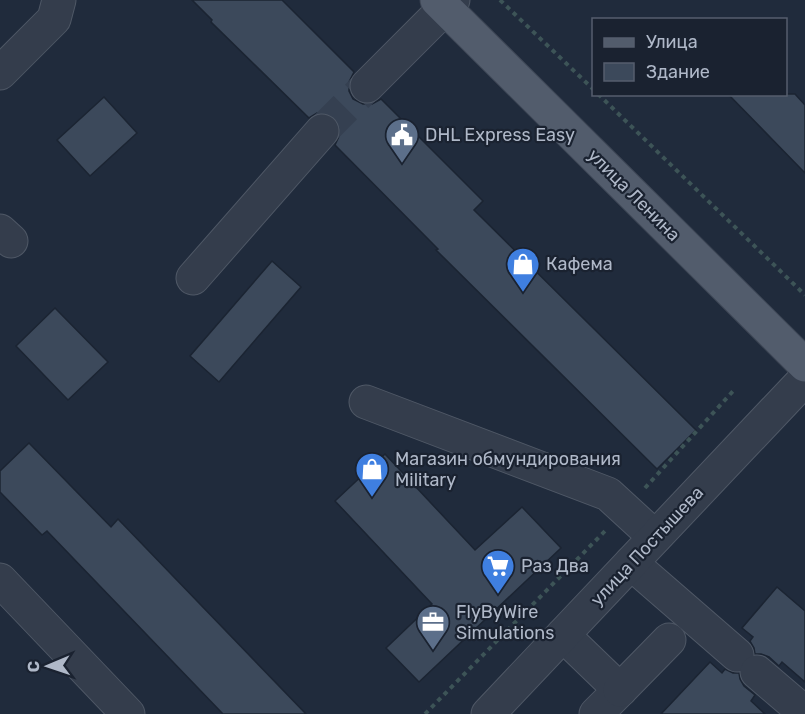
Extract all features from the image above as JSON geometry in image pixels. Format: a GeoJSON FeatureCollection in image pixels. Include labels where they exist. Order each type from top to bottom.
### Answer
{"type":"FeatureCollection","features":[{"type":"Feature","properties":{"kind":"main road","name":"улица Ленина"},"geometry":{"type":"LineString","coordinates":[[445,3],[805,365]]}},
{"type":"Feature","properties":{"kind":"street"},"geometry":{"type":"LineString","coordinates":[[0,73],[54,19],[59,0]]}},
{"type":"Feature","properties":{"kind":"street"},"geometry":{"type":"LineString","coordinates":[[367,86],[445,3]]}},
{"type":"Feature","properties":{"kind":"street"},"geometry":{"type":"LineString","coordinates":[[194,278],[322,131]]}},
{"type":"Feature","properties":{"kind":"street","name":"улица Постышева"},"geometry":{"type":"LineString","coordinates":[[489,714],[805,379]]}},
{"type":"Feature","properties":{"kind":"street"},"geometry":{"type":"LineString","coordinates":[[366,402],[608,494],[655,537]]}},
{"type":"Feature","properties":{"kind":"street"},"geometry":{"type":"LineString","coordinates":[[631,563],[805,713]]}},
{"type":"Feature","properties":{"kind":"street"},"geometry":{"type":"LineString","coordinates":[[0,580],[128,714]]}},
{"type":"Feature","properties":{"kind":"street"},"geometry":{"type":"LineString","coordinates":[[563,635],[620,690]]}},
{"type":"Feature","properties":{"kind":"street"},"geometry":{"type":"LineString","coordinates":[[596,714],[669,640]]}},
{"type":"Feature","properties":{"kind":"path"},"geometry":{"type":"LineString","coordinates":[[500,0],[592,88]]}},
{"type":"Feature","properties":{"kind":"path"},"geometry":{"type":"LineString","coordinates":[[600,96],[805,295]]}},
{"type":"Feature","properties":{"kind":"path"},"geometry":{"type":"LineString","coordinates":[[425,714],[625,510],[734,390]]}},
{"type":"Feature","properties":{"kind":"building"},"geometry":{"type":"Polygon","coordinates":[[[192,0],[282,0],[354,72],[349,82],[349,91],[353,99],[363,104],[372,104],[381,99],[483,201],[474,210],[696,430],[657,469],[436,250],[438,249],[335,145],[340,134],[340,126],[335,117],[317,113],[309,118],[211,22],[212,20],[192,0]]]}},
{"type":"Feature","properties":{"kind":"building"},"geometry":{"type":"Polygon","coordinates":[[[795,94],[805,105],[805,173],[730,96],[795,94]]]}},
{"type":"Feature","properties":{"kind":"building"},"geometry":{"type":"Polygon","coordinates":[[[104,97],[137,133],[90,176],[57,140],[104,97]]]}},
{"type":"Feature","properties":{"kind":"building"},"geometry":{"type":"Polygon","coordinates":[[[272,261],[301,287],[219,382],[190,356],[272,261]]]}},
{"type":"Feature","properties":{"kind":"building"},"geometry":{"type":"Polygon","coordinates":[[[55,308],[108,362],[68,400],[16,346],[55,308]]]}},
{"type":"Feature","properties":{"kind":"building"},"geometry":{"type":"Polygon","coordinates":[[[29,443],[111,527],[118,519],[306,714],[223,714],[47,531],[42,535],[0,492],[0,471],[29,443]]]}},
{"type":"Feature","properties":{"kind":"building"},"geometry":{"type":"Polygon","coordinates":[[[385,454],[475,550],[522,507],[561,548],[419,682],[386,648],[432,604],[335,501],[385,454]]]}},
{"type":"Feature","properties":{"kind":"building"},"geometry":{"type":"Polygon","coordinates":[[[777,587],[805,611],[805,682],[782,662],[779,666],[769,657],[755,654],[750,641],[753,637],[742,628],[777,587]]]}},
{"type":"Feature","properties":{"kind":"building"},"geometry":{"type":"Polygon","coordinates":[[[710,662],[722,673],[725,669],[739,673],[744,686],[755,695],[751,701],[765,714],[661,714],[710,662]]]}},
{"type":"Feature","properties":{"kind":"tunnel"},"geometry":{"type":"LineString","coordinates":[[322,131],[367,86]]}},
{"type":"Feature","properties":{"kind":"place","name":"DHL Express Easy"},"geometry":{"type":"Point","coordinates":[402,164]}},
{"type":"Feature","properties":{"kind":"place","name":"Кафема"},"geometry":{"type":"Point","coordinates":[523,293]}},
{"type":"Feature","properties":{"kind":"place","name":"Магазин обмундирования Military"},"geometry":{"type":"Point","coordinates":[372,498]}},
{"type":"Feature","properties":{"kind":"place","name":"Раз Два"},"geometry":{"type":"Point","coordinates":[498,595]}},
{"type":"Feature","properties":{"kind":"place","name":"FlyByWire Simulations"},"geometry":{"type":"Point","coordinates":[433,651]}}]}
